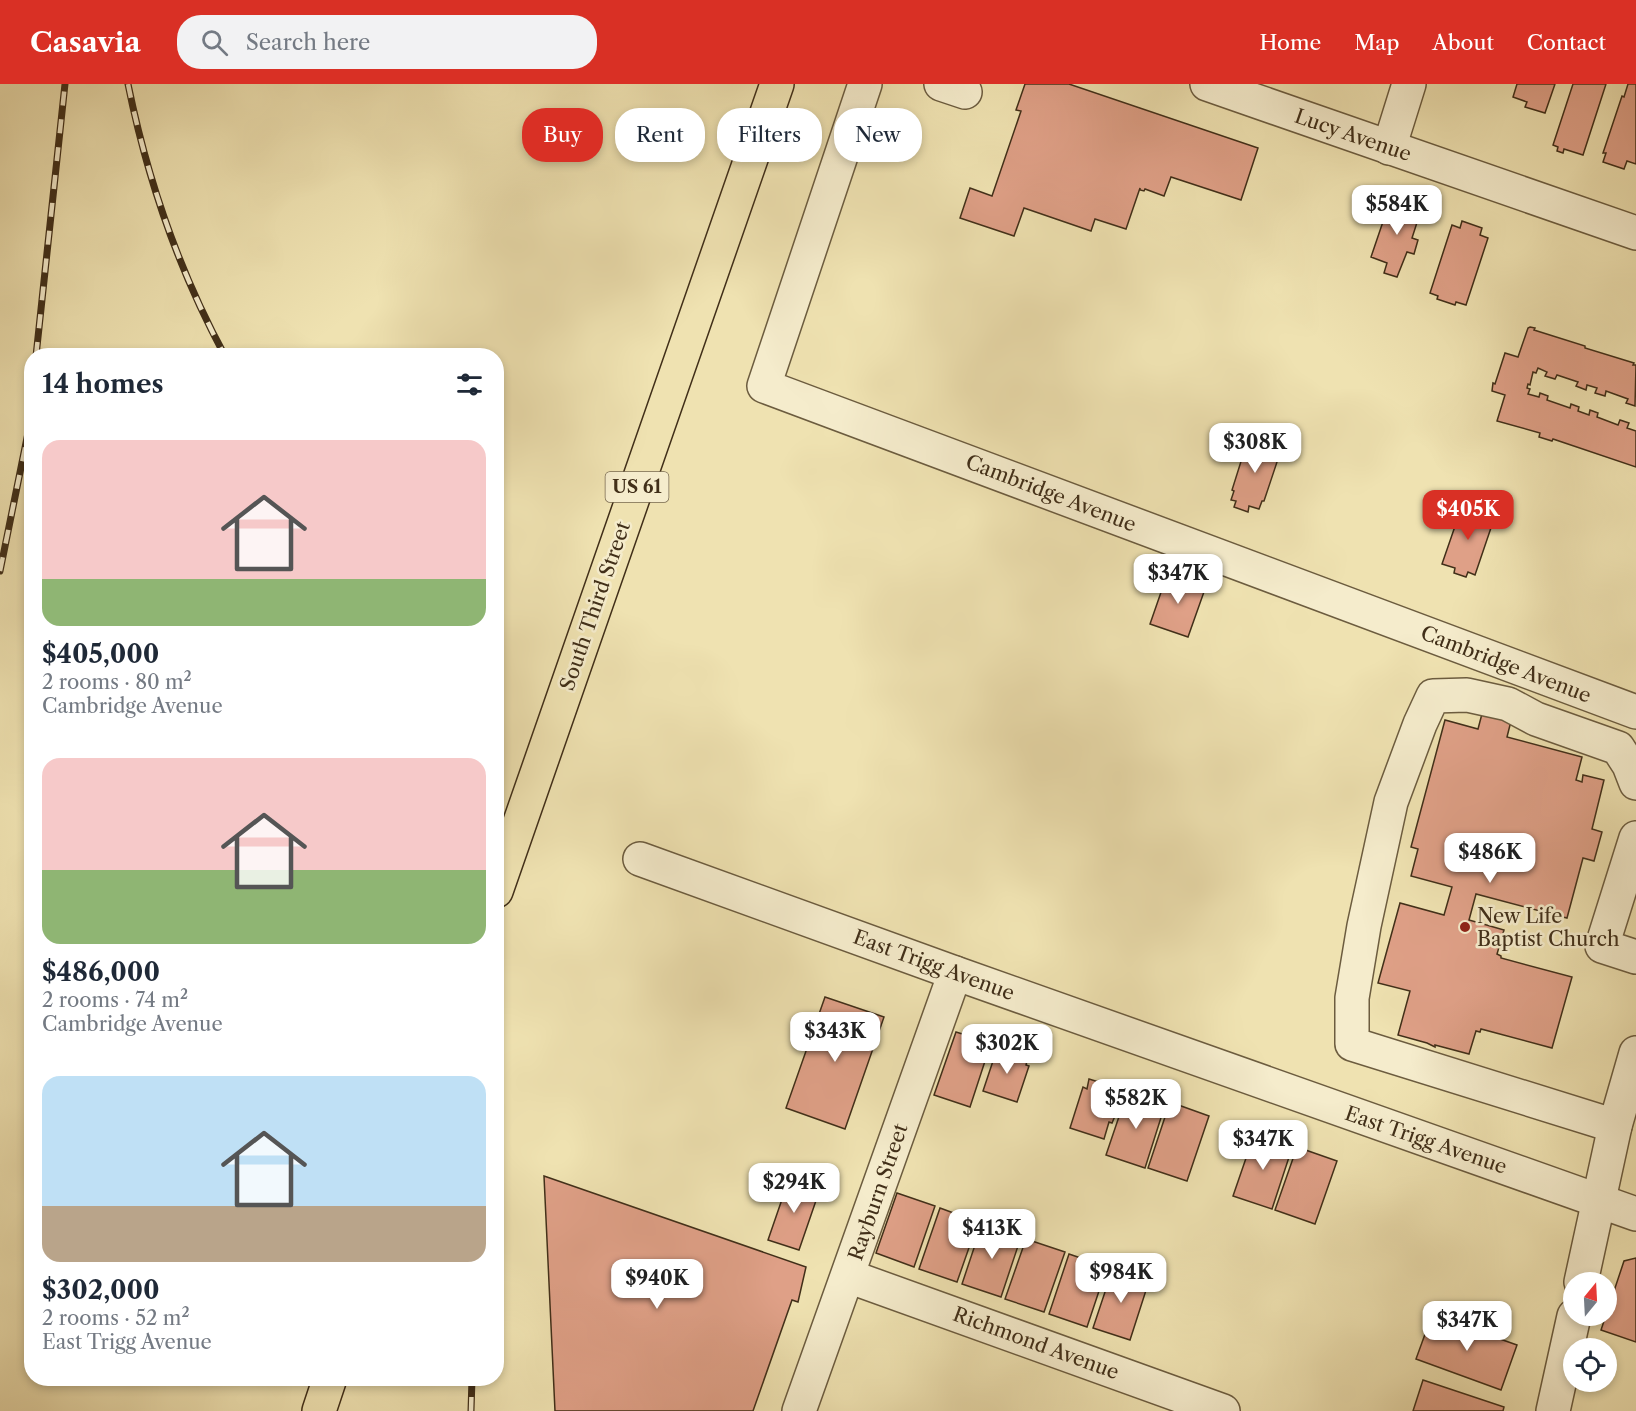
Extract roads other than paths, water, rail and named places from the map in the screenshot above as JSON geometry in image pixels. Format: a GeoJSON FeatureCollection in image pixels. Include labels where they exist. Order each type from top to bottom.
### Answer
{"type":"FeatureCollection","features":[{"type":"Feature","properties":{"kind":"main road","name":"South Third Street"},"geometry":{"type":"LineString","coordinates":[[504,868],[777,84]]}},
{"type":"Feature","properties":{"kind":"street","name":"Cambridge Avenue"},"geometry":{"type":"LineString","coordinates":[[865,84],[764,386],[1636,712]]}},
{"type":"Feature","properties":{"kind":"street","name":"Lucy Avenue"},"geometry":{"type":"LineString","coordinates":[[1207,84],[1636,233]]}},
{"type":"Feature","properties":{"kind":"street"},"geometry":{"type":"LineString","coordinates":[[1389,148],[1409,84]]}},
{"type":"Feature","properties":{"kind":"street"},"geometry":{"type":"LineString","coordinates":[[1615,1126],[1352,1044],[1352,998],[1364,927],[1391,802],[1433,696],[1467,695],[1508,704],[1536,719],[1618,748],[1629,765],[1636,783]]}},
{"type":"Feature","properties":{"kind":"street"},"geometry":{"type":"LineString","coordinates":[[1636,836],[1602,946],[1636,957]]}},
{"type":"Feature","properties":{"kind":"street","name":"East Trigg Avenue"},"geometry":{"type":"LineString","coordinates":[[640,859],[1636,1214]]}},
{"type":"Feature","properties":{"kind":"street","name":"Rayburn Street"},"geometry":{"type":"LineString","coordinates":[[799,1411],[955,973]]}},
{"type":"Feature","properties":{"kind":"street"},"geometry":{"type":"LineString","coordinates":[[1583,1272],[1615,1126],[1636,1053]]}},
{"type":"Feature","properties":{"kind":"street","name":"Richmond Avenue"},"geometry":{"type":"LineString","coordinates":[[848,1276],[1223,1411]]}},
{"type":"Feature","properties":{"kind":"street"},"geometry":{"type":"LineString","coordinates":[[1553,1411],[1572,1326]]}},
{"type":"Feature","properties":{"kind":"railway"},"geometry":{"type":"LineString","coordinates":[[37,348],[65,84]]}},
{"type":"Feature","properties":{"kind":"railway"},"geometry":{"type":"LineString","coordinates":[[128,84],[145,154],[166,223],[193,291],[221,348]]}},
{"type":"Feature","properties":{"kind":"railway"},"geometry":{"type":"LineString","coordinates":[[0,571],[24,453]]}},
{"type":"Feature","properties":{"kind":"railway"},"geometry":{"type":"LineString","coordinates":[[471,1411],[472,1386]]}},
{"type":"Feature","properties":{"kind":"place","name":"New Life Baptist Church"},"geometry":{"type":"Point","coordinates":[1465,927]}}]}
